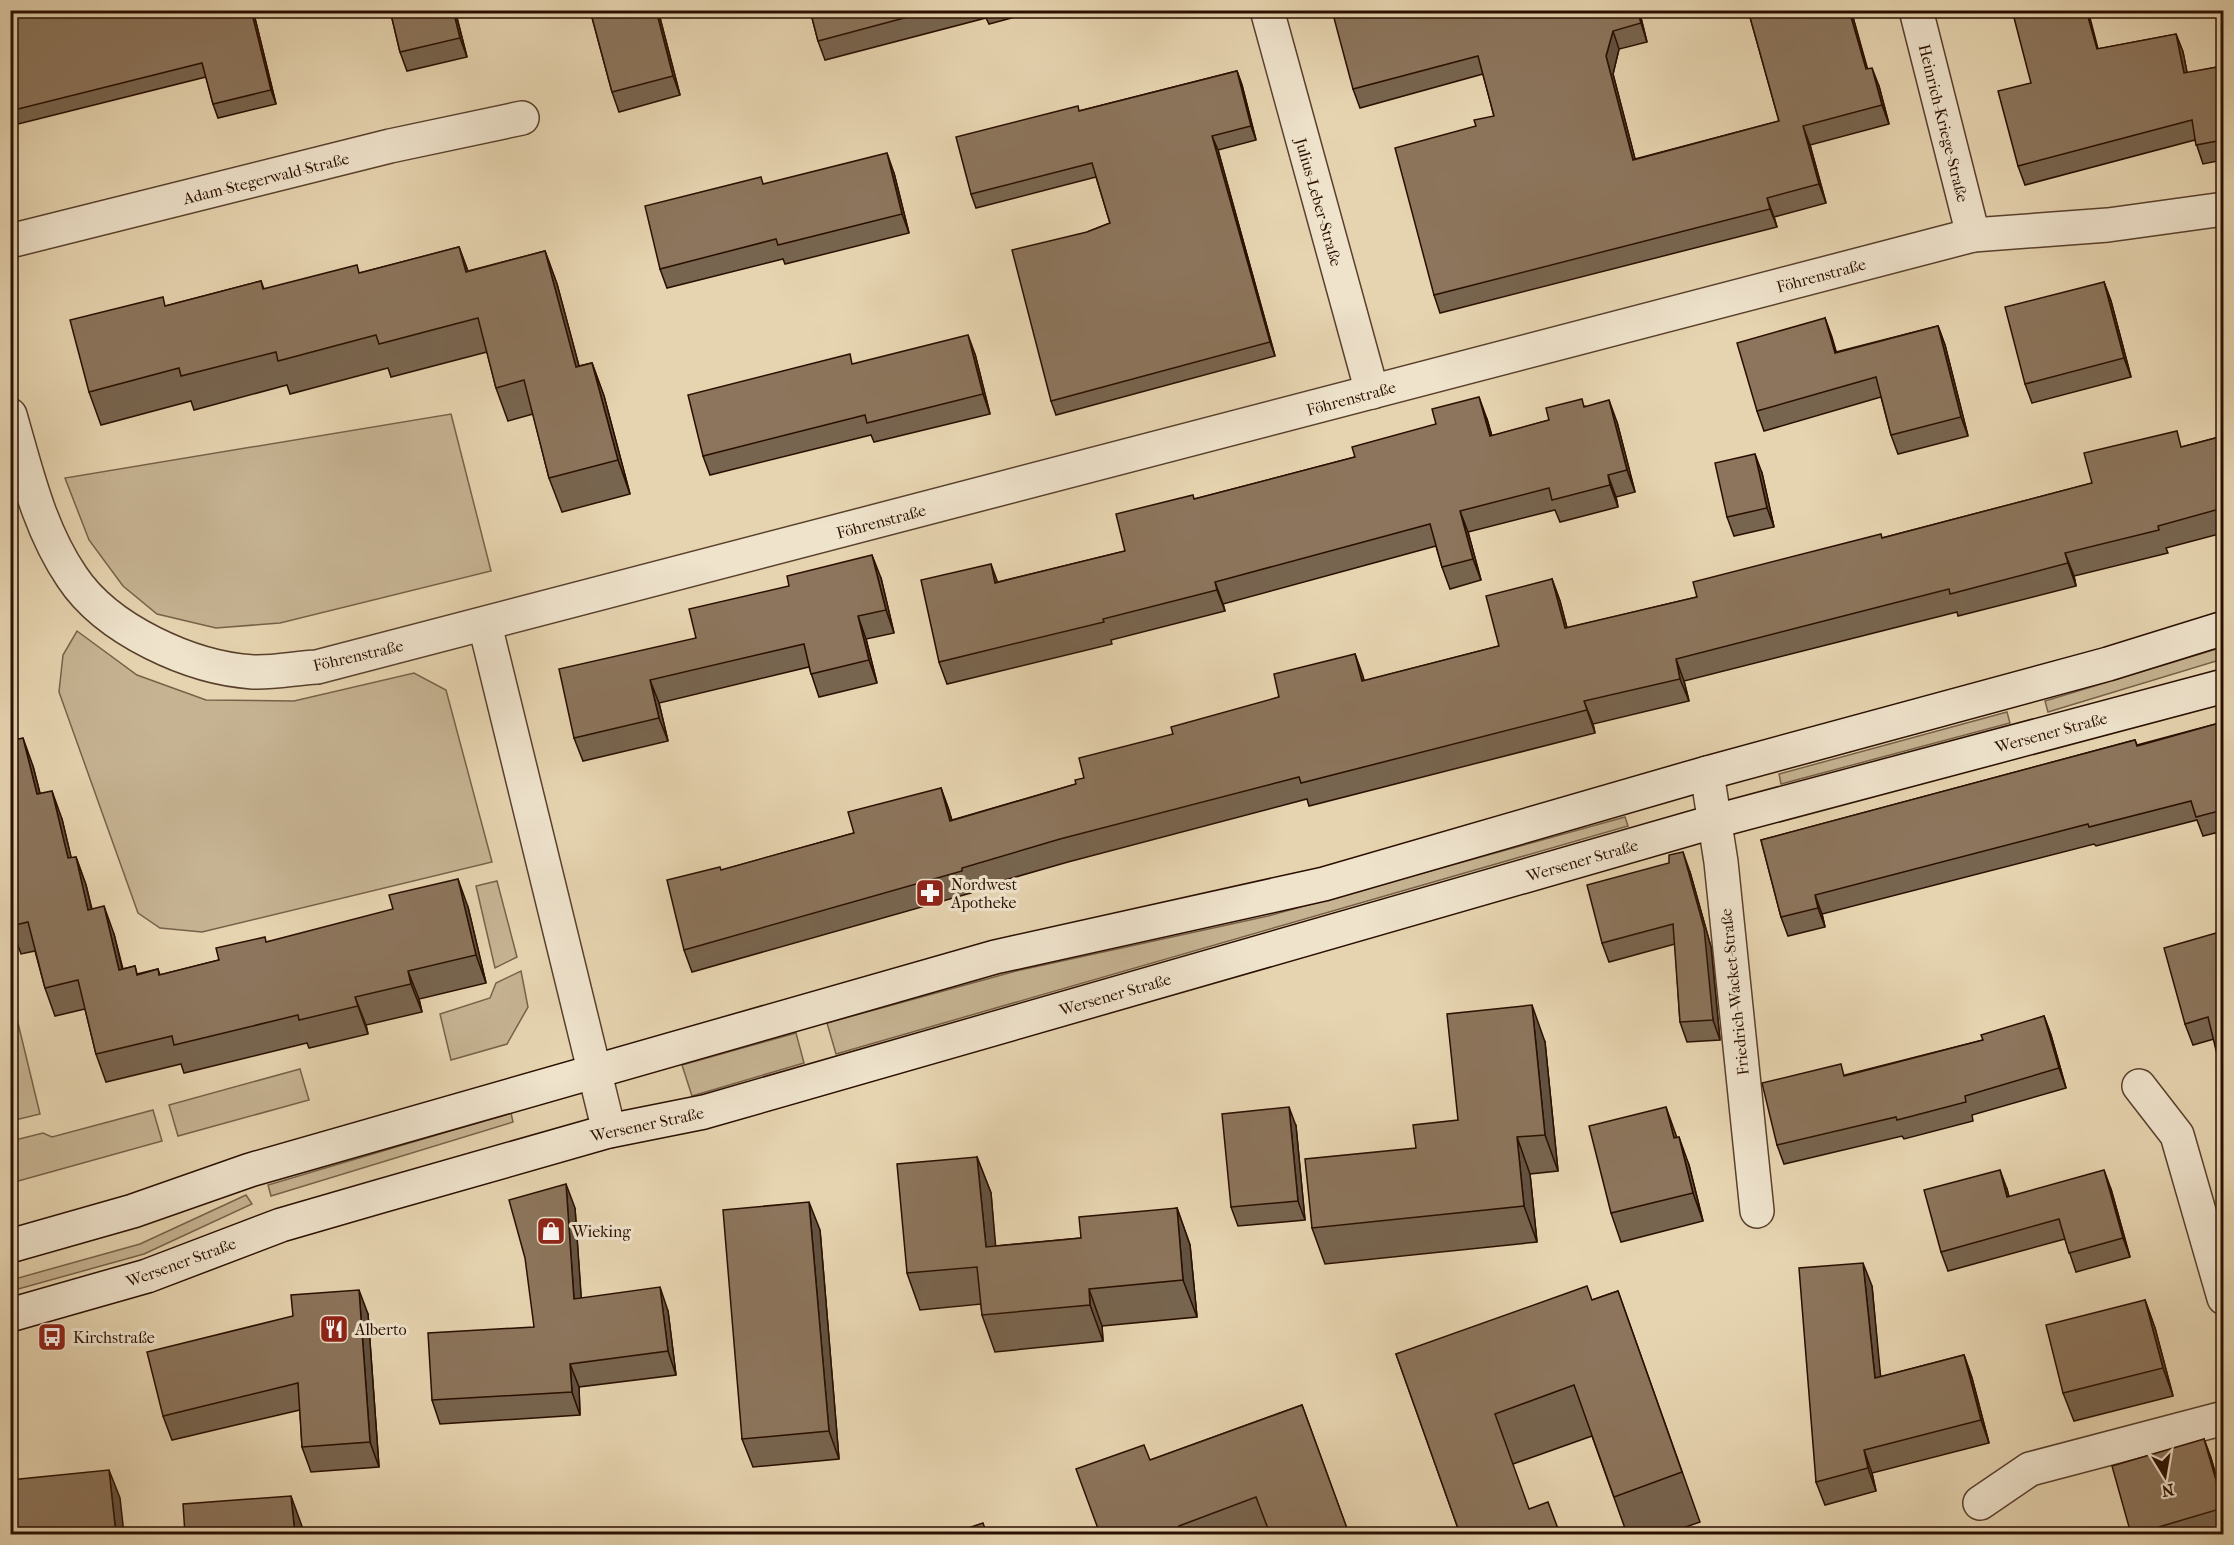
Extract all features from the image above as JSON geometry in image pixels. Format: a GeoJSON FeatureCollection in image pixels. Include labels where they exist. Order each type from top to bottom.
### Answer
{"type":"FeatureCollection","features":[{"type":"Feature","properties":{"kind":"street","name":"Julius-Leber-Straße"},"geometry":{"type":"LineString","coordinates":[[1267,10],[1372,392]]}},
{"type":"Feature","properties":{"kind":"street","name":"Heinrich-Kriege-Straße"},"geometry":{"type":"LineString","coordinates":[[1916,10],[1973,235]]}},
{"type":"Feature","properties":{"kind":"street","name":"Adam-Stegerwald-Straße"},"geometry":{"type":"LineString","coordinates":[[10,241],[390,146],[522,118]]}},
{"type":"Feature","properties":{"kind":"street","name":"Föhrenstraße"},"geometry":{"type":"LineString","coordinates":[[10,415],[45,527],[72,578],[103,610],[141,638],[192,659],[253,672],[317,667],[1973,235],[2108,225],[2223,209]]}},
{"type":"Feature","properties":{"kind":"street"},"geometry":{"type":"LineString","coordinates":[[485,625],[609,1131]]}},
{"type":"Feature","properties":{"kind":"street"},"geometry":{"type":"LineString","coordinates":[[10,1246],[133,1211],[250,1170],[995,957],[1323,884],[1707,773],[2108,664],[2223,628]]}},
{"type":"Feature","properties":{"kind":"street","name":"Wersener Straße"},"geometry":{"type":"LineString","coordinates":[[10,1315],[147,1276],[281,1225],[609,1131],[704,1112],[1716,821],[2223,686]]}},
{"type":"Feature","properties":{"kind":"street","name":"Friedrich-Wacket-Straße"},"geometry":{"type":"LineString","coordinates":[[1707,773],[1716,821],[1757,1211]]}},
{"type":"Feature","properties":{"kind":"street"},"geometry":{"type":"LineString","coordinates":[[2139,1086],[2177,1136],[2223,1298]]}},
{"type":"Feature","properties":{"kind":"street"},"geometry":{"type":"LineString","coordinates":[[1980,1503],[2030,1469],[2223,1418]]}},
{"type":"Feature","properties":{"kind":"shaded area"},"geometry":{"type":"Polygon","coordinates":[[[451,414],[491,571],[280,623],[216,628],[157,614],[123,586],[89,540],[65,478],[451,414]]]}},
{"type":"Feature","properties":{"kind":"shaded area"},"geometry":{"type":"Polygon","coordinates":[[[77,631],[137,675],[206,700],[294,701],[414,673],[446,690],[492,862],[202,932],[160,928],[138,913],[59,692],[63,655],[77,631]]]}},
{"type":"Feature","properties":{"kind":"shaded area"},"geometry":{"type":"Polygon","coordinates":[[[2223,647],[2223,659],[2048,712],[2045,701],[2223,647]]]}},
{"type":"Feature","properties":{"kind":"shaded area"},"geometry":{"type":"Polygon","coordinates":[[[2007,712],[2010,723],[1781,784],[1779,774],[2007,712]]]}},
{"type":"Feature","properties":{"kind":"shaded area"},"geometry":{"type":"Polygon","coordinates":[[[1625,817],[1628,826],[836,1054],[827,1023],[1016,971],[1268,916],[1625,817]]]}},
{"type":"Feature","properties":{"kind":"shaded area"},"geometry":{"type":"Polygon","coordinates":[[[497,881],[517,957],[495,968],[476,886],[497,881]]]}},
{"type":"Feature","properties":{"kind":"shaded area"},"geometry":{"type":"Polygon","coordinates":[[[521,971],[528,1007],[507,1044],[451,1060],[440,1014],[490,998],[496,983],[521,971]]]}},
{"type":"Feature","properties":{"kind":"shaded area"},"geometry":{"type":"Polygon","coordinates":[[[10,990],[40,1114],[11,1121],[10,1121],[10,990]]]}},
{"type":"Feature","properties":{"kind":"shaded area"},"geometry":{"type":"Polygon","coordinates":[[[796,1033],[804,1063],[692,1096],[682,1065],[796,1033]]]}},
{"type":"Feature","properties":{"kind":"shaded area"},"geometry":{"type":"Polygon","coordinates":[[[300,1069],[309,1100],[178,1136],[169,1105],[300,1069]]]}},
{"type":"Feature","properties":{"kind":"shaded area"},"geometry":{"type":"Polygon","coordinates":[[[153,1110],[162,1141],[11,1183],[11,1141],[43,1133],[52,1137],[153,1110]]]}},
{"type":"Feature","properties":{"kind":"shaded area"},"geometry":{"type":"Polygon","coordinates":[[[511,1113],[513,1122],[271,1196],[268,1185],[511,1113]]]}},
{"type":"Feature","properties":{"kind":"shaded area"},"geometry":{"type":"Polygon","coordinates":[[[246,1195],[252,1204],[144,1254],[11,1291],[11,1280],[140,1244],[246,1195]]]}},
{"type":"Feature","properties":{"kind":"building"},"geometry":{"type":"Polygon","coordinates":[[[10,10],[251,10],[271,90],[213,104],[202,63],[10,111],[10,10]]]}},
{"type":"Feature","properties":{"kind":"building"},"geometry":{"type":"Polygon","coordinates":[[[390,10],[453,10],[460,38],[400,52],[390,10]]]}},
{"type":"Feature","properties":{"kind":"building"},"geometry":{"type":"Polygon","coordinates":[[[590,10],[656,10],[673,76],[612,92],[590,10]]]}},
{"type":"Feature","properties":{"kind":"building"},"geometry":{"type":"Polygon","coordinates":[[[810,10],[934,10],[818,41],[810,10]]]}},
{"type":"Feature","properties":{"kind":"building"},"geometry":{"type":"Polygon","coordinates":[[[1363,10],[1637,10],[1641,23],[1613,31],[1606,56],[1633,160],[1779,121],[1748,10],[1849,10],[1866,69],[1872,68],[1882,105],[1803,126],[1819,184],[1767,198],[1770,209],[1434,295],[1395,148],[1476,126],[1474,120],[1494,116],[1478,56],[1353,89],[1334,18],[1363,10]]]}},
{"type":"Feature","properties":{"kind":"building"},"geometry":{"type":"Polygon","coordinates":[[[2012,10],[2086,10],[2097,49],[2176,34],[2184,73],[2223,66],[2223,140],[2196,145],[2192,120],[2018,166],[1998,91],[2031,83],[2012,10]]]}},
{"type":"Feature","properties":{"kind":"building"},"geometry":{"type":"Polygon","coordinates":[[[1237,71],[1251,126],[1212,136],[1270,342],[1051,401],[1012,250],[1087,232],[1110,223],[1092,163],[971,194],[956,137],[1078,106],[1079,111],[1237,71]]]}},
{"type":"Feature","properties":{"kind":"building"},"geometry":{"type":"Polygon","coordinates":[[[887,153],[902,214],[778,245],[776,239],[660,269],[645,206],[761,177],[763,184],[887,153]]]}},
{"type":"Feature","properties":{"kind":"building"},"geometry":{"type":"Polygon","coordinates":[[[459,247],[466,272],[545,251],[576,367],[592,363],[618,460],[549,478],[524,380],[496,388],[478,318],[379,344],[376,335],[278,361],[276,352],[181,376],[179,368],[89,392],[70,320],[163,297],[165,306],[261,281],[263,289],[357,265],[359,273],[459,247]]]}},
{"type":"Feature","properties":{"kind":"building"},"geometry":{"type":"Polygon","coordinates":[[[2104,282],[2124,358],[2025,384],[2005,307],[2104,282]]]}},
{"type":"Feature","properties":{"kind":"building"},"geometry":{"type":"Polygon","coordinates":[[[1825,318],[1835,353],[1938,326],[1961,417],[1891,435],[1876,377],[1757,411],[1737,343],[1825,318]]]}},
{"type":"Feature","properties":{"kind":"building"},"geometry":{"type":"Polygon","coordinates":[[[968,335],[983,394],[867,423],[865,415],[703,456],[688,395],[850,354],[852,364],[968,335]]]}},
{"type":"Feature","properties":{"kind":"building"},"geometry":{"type":"Polygon","coordinates":[[[1479,397],[1490,436],[1549,420],[1546,408],[1582,399],[1584,407],[1609,400],[1627,470],[1608,475],[1610,485],[1552,500],[1549,488],[1460,511],[1473,559],[1442,567],[1430,524],[1215,582],[1217,590],[1103,619],[1104,622],[939,662],[921,580],[991,564],[995,583],[1125,551],[1116,514],[1193,495],[1194,499],[1355,457],[1352,447],[1436,424],[1432,409],[1479,397]]]}},
{"type":"Feature","properties":{"kind":"building"},"geometry":{"type":"Polygon","coordinates":[[[2177,431],[2181,447],[2223,436],[2223,508],[2158,526],[2159,530],[2065,553],[2068,563],[1950,594],[1949,589],[1676,659],[1680,679],[1584,701],[1587,710],[1301,783],[1299,777],[1060,839],[962,868],[962,871],[684,950],[667,880],[720,867],[721,870],[854,833],[848,812],[941,788],[950,821],[1076,784],[1075,780],[1084,778],[1079,758],[1173,734],[1171,727],[1279,697],[1274,674],[1355,654],[1362,681],[1499,646],[1486,596],[1552,579],[1565,628],[1697,597],[1693,582],[1881,534],[1882,538],[2092,483],[2084,453],[2177,431]]]}},
{"type":"Feature","properties":{"kind":"building"},"geometry":{"type":"Polygon","coordinates":[[[1755,454],[1767,508],[1727,517],[1715,463],[1755,454]]]}},
{"type":"Feature","properties":{"kind":"building"},"geometry":{"type":"Polygon","coordinates":[[[872,555],[886,610],[858,616],[869,660],[811,674],[804,644],[650,680],[659,718],[574,738],[559,669],[696,638],[689,609],[789,586],[787,576],[872,555]]]}},
{"type":"Feature","properties":{"kind":"building"},"geometry":{"type":"Polygon","coordinates":[[[2223,722],[2223,810],[2196,817],[2191,801],[2089,827],[2088,824],[1815,895],[1818,908],[1781,917],[1761,840],[2135,740],[2137,746],[2223,722]]]}},
{"type":"Feature","properties":{"kind":"building"},"geometry":{"type":"Polygon","coordinates":[[[23,738],[37,794],[52,791],[68,858],[76,857],[88,910],[104,906],[119,970],[135,966],[137,975],[158,969],[159,975],[219,960],[216,948],[265,937],[266,942],[393,909],[389,895],[458,879],[476,955],[408,971],[411,984],[355,997],[358,1006],[299,1020],[298,1015],[174,1045],[172,1036],[96,1054],[78,980],[45,988],[28,922],[11,926],[10,923],[10,741],[23,738]]]}},
{"type":"Feature","properties":{"kind":"building"},"geometry":{"type":"Polygon","coordinates":[[[1683,852],[1704,928],[1713,1020],[1680,1022],[1673,924],[1602,943],[1587,885],[1669,863],[1669,855],[1683,852]]]}},
{"type":"Feature","properties":{"kind":"building"},"geometry":{"type":"Polygon","coordinates":[[[2223,931],[2223,1079],[2208,1017],[2185,1024],[2164,948],[2223,931]]]}},
{"type":"Feature","properties":{"kind":"building"},"geometry":{"type":"Polygon","coordinates":[[[1532,1005],[1545,1135],[1517,1137],[1524,1206],[1312,1228],[1305,1159],[1416,1148],[1413,1125],[1458,1120],[1447,1014],[1532,1005]]]}},
{"type":"Feature","properties":{"kind":"building"},"geometry":{"type":"Polygon","coordinates":[[[2044,1016],[2059,1068],[1965,1096],[1966,1102],[1897,1120],[1896,1117],[1777,1145],[1762,1083],[1841,1064],[1844,1076],[1983,1040],[1981,1035],[2044,1016]]]}},
{"type":"Feature","properties":{"kind":"building"},"geometry":{"type":"Polygon","coordinates":[[[2223,1079],[2223,1096],[2220,1081],[2223,1079]]]}},
{"type":"Feature","properties":{"kind":"building"},"geometry":{"type":"Polygon","coordinates":[[[1289,1107],[1298,1201],[1231,1207],[1222,1114],[1289,1107]]]}},
{"type":"Feature","properties":{"kind":"building"},"geometry":{"type":"Polygon","coordinates":[[[1666,1107],[1674,1138],[1679,1137],[1693,1193],[1611,1213],[1589,1126],[1666,1107]]]}},
{"type":"Feature","properties":{"kind":"building"},"geometry":{"type":"Polygon","coordinates":[[[977,1157],[986,1247],[1081,1238],[1079,1217],[1177,1208],[1183,1280],[1089,1289],[1090,1305],[982,1315],[977,1267],[907,1273],[897,1164],[977,1157]]]}},
{"type":"Feature","properties":{"kind":"building"},"geometry":{"type":"Polygon","coordinates":[[[2000,1170],[2007,1197],[2104,1170],[2123,1238],[2069,1253],[2059,1219],[1941,1252],[1924,1190],[2000,1170]]]}},
{"type":"Feature","properties":{"kind":"building"},"geometry":{"type":"Polygon","coordinates":[[[566,1184],[574,1299],[660,1287],[668,1351],[570,1364],[572,1392],[432,1400],[428,1333],[534,1327],[525,1258],[509,1200],[566,1184]]]}},
{"type":"Feature","properties":{"kind":"building"},"geometry":{"type":"Polygon","coordinates":[[[809,1202],[829,1431],[742,1439],[723,1210],[809,1202]]]}},
{"type":"Feature","properties":{"kind":"building"},"geometry":{"type":"Polygon","coordinates":[[[1863,1263],[1875,1378],[1964,1355],[1981,1420],[1864,1450],[1868,1468],[1816,1482],[1799,1268],[1863,1263]]]}},
{"type":"Feature","properties":{"kind":"building"},"geometry":{"type":"Polygon","coordinates":[[[1587,1286],[1592,1300],[1618,1291],[1682,1472],[1614,1497],[1574,1385],[1495,1414],[1529,1509],[1548,1502],[1560,1534],[1460,1534],[1396,1354],[1587,1286]]]}},
{"type":"Feature","properties":{"kind":"building"},"geometry":{"type":"Polygon","coordinates":[[[359,1290],[370,1442],[302,1447],[298,1383],[163,1416],[147,1352],[293,1316],[291,1295],[359,1290]]]}},
{"type":"Feature","properties":{"kind":"building"},"geometry":{"type":"Polygon","coordinates":[[[2145,1300],[2163,1368],[2063,1393],[2046,1325],[2145,1300]]]}},
{"type":"Feature","properties":{"kind":"building"},"geometry":{"type":"Polygon","coordinates":[[[1302,1405],[1349,1534],[1270,1534],[1256,1497],[1179,1526],[1182,1534],[1100,1534],[1076,1469],[1144,1445],[1150,1460],[1302,1405]]]}},
{"type":"Feature","properties":{"kind":"building"},"geometry":{"type":"Polygon","coordinates":[[[2204,1439],[2223,1508],[2131,1534],[2112,1466],[2204,1439]]]}},
{"type":"Feature","properties":{"kind":"building"},"geometry":{"type":"Polygon","coordinates":[[[109,1470],[116,1534],[10,1534],[10,1480],[109,1470]]]}},
{"type":"Feature","properties":{"kind":"building"},"geometry":{"type":"Polygon","coordinates":[[[291,1496],[295,1534],[185,1534],[183,1504],[291,1496]]]}},
{"type":"Feature","properties":{"kind":"building"},"geometry":{"type":"Polygon","coordinates":[[[983,1523],[987,1534],[950,1534],[983,1523]]]}},
{"type":"Feature","properties":{"kind":"place","name":"Nordwest Apotheke"},"geometry":{"type":"Point","coordinates":[930,893]}},
{"type":"Feature","properties":{"kind":"place","name":"Wieking"},"geometry":{"type":"Point","coordinates":[551,1231]}},
{"type":"Feature","properties":{"kind":"place","name":"Alberto"},"geometry":{"type":"Point","coordinates":[334,1329]}},
{"type":"Feature","properties":{"kind":"place","name":"Kirchstraße"},"geometry":{"type":"Point","coordinates":[52,1337]}}]}
